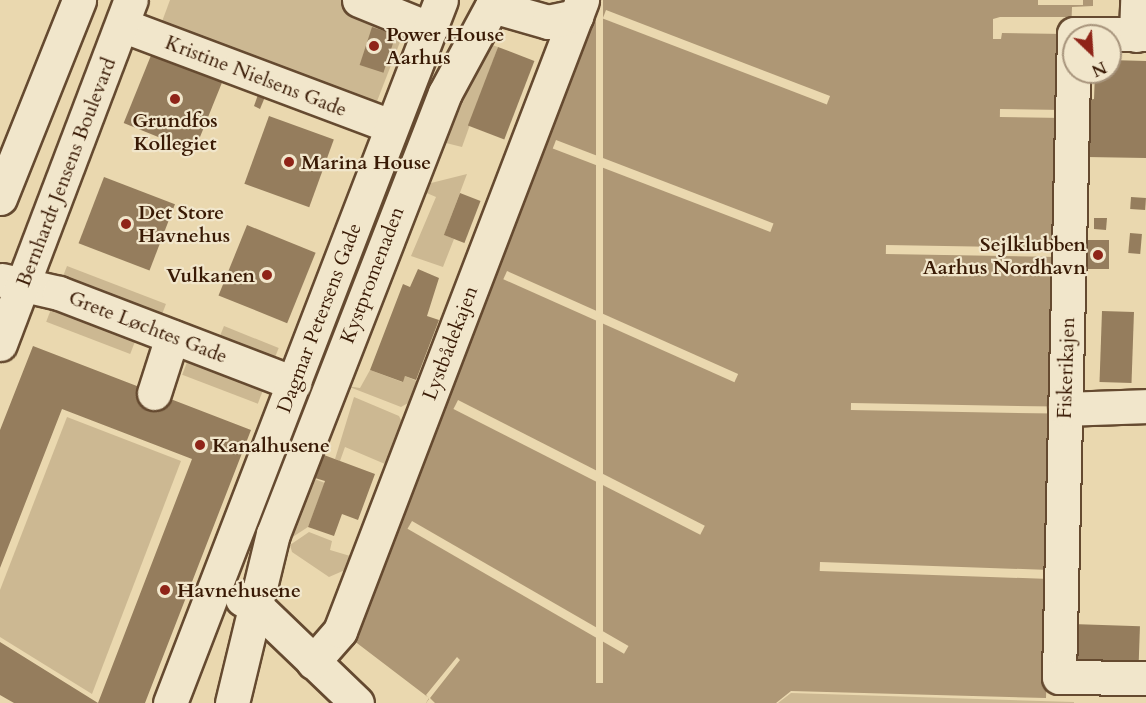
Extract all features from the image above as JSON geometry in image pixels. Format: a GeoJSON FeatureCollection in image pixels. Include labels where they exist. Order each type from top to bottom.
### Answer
{"type":"FeatureCollection","features":[{"type":"Feature","properties":{"kind":"street"},"geometry":{"type":"LineString","coordinates":[[0,198],[80,0]]}},
{"type":"Feature","properties":{"kind":"street"},"geometry":{"type":"LineString","coordinates":[[359,0],[436,15]]}},
{"type":"Feature","properties":{"kind":"street","name":"Fiskerikajen"},"geometry":{"type":"LineString","coordinates":[[1137,0],[1141,35],[1074,34],[1059,677],[1146,678]]}},
{"type":"Feature","properties":{"kind":"street","name":"Kystpromenaden"},"geometry":{"type":"LineString","coordinates":[[258,608],[273,534],[445,93],[492,6],[569,13]]}},
{"type":"Feature","properties":{"kind":"street","name":"Kristine Nielsens Gade"},"geometry":{"type":"LineString","coordinates":[[127,13],[390,126]]}},
{"type":"Feature","properties":{"kind":"street","name":"Bernhardt Jensens Boulevard"},"geometry":{"type":"LineString","coordinates":[[0,344],[11,283],[127,13]]}},
{"type":"Feature","properties":{"kind":"street","name":"Lystbådekajen"},"geometry":{"type":"LineString","coordinates":[[313,662],[340,631],[569,13]]}},
{"type":"Feature","properties":{"kind":"street","name":"Dagmar Petersens Gade"},"geometry":{"type":"LineString","coordinates":[[170,703],[294,383],[390,126],[436,15]]}},
{"type":"Feature","properties":{"kind":"street","name":"Grete Løchtes Gade"},"geometry":{"type":"LineString","coordinates":[[11,283],[59,293],[294,383]]}},
{"type":"Feature","properties":{"kind":"street"},"geometry":{"type":"LineString","coordinates":[[154,393],[172,337]]}},
{"type":"Feature","properties":{"kind":"street"},"geometry":{"type":"LineString","coordinates":[[1065,409],[1146,406]]}},
{"type":"Feature","properties":{"kind":"street"},"geometry":{"type":"LineString","coordinates":[[216,585],[258,608],[357,703]]}},
{"type":"Feature","properties":{"kind":"street"},"geometry":{"type":"LineString","coordinates":[[232,703],[258,608]]}},
{"type":"Feature","properties":{"kind":"shaded area"},"geometry":{"type":"Polygon","coordinates":[[[170,0],[344,0],[407,24],[374,109],[160,27],[170,0]]]}},
{"type":"Feature","properties":{"kind":"shaded area"},"geometry":{"type":"Polygon","coordinates":[[[596,0],[1093,0],[1093,6],[1072,7],[1071,24],[1062,24],[1062,84],[1069,84],[1046,698],[791,691],[776,703],[426,703],[429,698],[349,637],[596,0]]]}},
{"type":"Feature","properties":{"kind":"shaded area"},"geometry":{"type":"Polygon","coordinates":[[[492,45],[498,47],[462,147],[442,142],[459,100],[492,45]]]}},
{"type":"Feature","properties":{"kind":"shaded area"},"geometry":{"type":"Polygon","coordinates":[[[467,174],[444,235],[454,239],[443,267],[411,256],[436,197],[422,191],[427,184],[467,174]]]}},
{"type":"Feature","properties":{"kind":"shaded area"},"geometry":{"type":"Polygon","coordinates":[[[67,266],[166,304],[161,318],[62,280],[67,266]]]}},
{"type":"Feature","properties":{"kind":"shaded area"},"geometry":{"type":"Polygon","coordinates":[[[53,304],[137,336],[130,354],[46,322],[53,304]]]}},
{"type":"Feature","properties":{"kind":"shaded area"},"geometry":{"type":"Polygon","coordinates":[[[224,326],[279,348],[273,363],[218,341],[224,326]]]}},
{"type":"Feature","properties":{"kind":"shaded area"},"geometry":{"type":"Polygon","coordinates":[[[189,357],[265,386],[258,404],[182,375],[189,357]]]}},
{"type":"Feature","properties":{"kind":"shaded area"},"geometry":{"type":"Polygon","coordinates":[[[370,370],[402,382],[405,376],[419,382],[410,402],[401,407],[347,386],[360,388],[370,370]]]}},
{"type":"Feature","properties":{"kind":"shaded area"},"geometry":{"type":"Polygon","coordinates":[[[354,397],[399,416],[402,422],[385,464],[345,447],[340,461],[335,459],[354,397]]]}},
{"type":"Feature","properties":{"kind":"shaded area"},"geometry":{"type":"Polygon","coordinates":[[[67,417],[181,461],[92,694],[0,637],[0,590],[67,417]]]}},
{"type":"Feature","properties":{"kind":"shaded area"},"geometry":{"type":"Polygon","coordinates":[[[312,478],[325,483],[308,527],[288,540],[312,478]]]}},
{"type":"Feature","properties":{"kind":"shaded area"},"geometry":{"type":"Polygon","coordinates":[[[309,532],[332,541],[330,550],[357,558],[352,567],[329,577],[292,552],[290,545],[309,532]]]}},
{"type":"Feature","properties":{"kind":"shaded area"},"geometry":{"type":"Polygon","coordinates":[[[791,693],[1074,702],[1074,703],[778,703],[791,693]]]}},
{"type":"Feature","properties":{"kind":"pier"},"geometry":{"type":"Polygon","coordinates":[[[596,0],[603,0],[603,683],[596,683],[596,0]]]}},
{"type":"Feature","properties":{"kind":"pier"},"geometry":{"type":"Polygon","coordinates":[[[1038,0],[1083,0],[1083,5],[1038,5],[1038,0]]]}},
{"type":"Feature","properties":{"kind":"pier"},"geometry":{"type":"Polygon","coordinates":[[[606,10],[830,96],[827,104],[603,18],[606,10]]]}},
{"type":"Feature","properties":{"kind":"pier"},"geometry":{"type":"Polygon","coordinates":[[[1000,17],[1071,17],[1069,24],[1062,24],[1062,34],[1002,33],[1001,39],[993,39],[993,19],[1000,17]]]}},
{"type":"Feature","properties":{"kind":"pier"},"geometry":{"type":"Polygon","coordinates":[[[1000,109],[1063,110],[1063,118],[1000,117],[1000,109]]]}},
{"type":"Feature","properties":{"kind":"pier"},"geometry":{"type":"Polygon","coordinates":[[[556,140],[774,223],[770,232],[553,148],[556,140]]]}},
{"type":"Feature","properties":{"kind":"pier"},"geometry":{"type":"Polygon","coordinates":[[[886,245],[1059,248],[1059,257],[886,254],[886,245]]]}},
{"type":"Feature","properties":{"kind":"pier"},"geometry":{"type":"Polygon","coordinates":[[[507,271],[738,374],[734,382],[503,279],[507,271]]]}},
{"type":"Feature","properties":{"kind":"pier"},"geometry":{"type":"Polygon","coordinates":[[[458,400],[705,526],[700,535],[453,409],[458,400]]]}},
{"type":"Feature","properties":{"kind":"pier"},"geometry":{"type":"Polygon","coordinates":[[[851,403],[1055,407],[1055,414],[851,410],[851,403]]]}},
{"type":"Feature","properties":{"kind":"pier"},"geometry":{"type":"Polygon","coordinates":[[[412,521],[629,646],[624,654],[408,529],[412,521]]]}},
{"type":"Feature","properties":{"kind":"pier"},"geometry":{"type":"Polygon","coordinates":[[[820,562],[1050,570],[1050,579],[820,571],[820,562]]]}},
{"type":"Feature","properties":{"kind":"pier"},"geometry":{"type":"Polygon","coordinates":[[[457,657],[460,660],[430,698],[435,703],[426,703],[429,699],[426,695],[457,657]]]}},
{"type":"Feature","properties":{"kind":"building"},"geometry":{"type":"Polygon","coordinates":[[[372,27],[396,35],[383,73],[360,65],[372,27]]]}},
{"type":"Feature","properties":{"kind":"building"},"geometry":{"type":"Polygon","coordinates":[[[498,47],[534,61],[504,139],[468,125],[498,47]]]}},
{"type":"Feature","properties":{"kind":"building","name":"Grundfos Kollegiet"},"geometry":{"type":"Polygon","coordinates":[[[154,48],[224,76],[194,152],[124,123],[154,48]]]}},
{"type":"Feature","properties":{"kind":"building"},"geometry":{"type":"Polygon","coordinates":[[[1122,60],[1146,61],[1146,158],[1087,157],[1089,100],[1094,99],[1095,84],[1122,84],[1122,60]]]}},
{"type":"Feature","properties":{"kind":"building"},"geometry":{"type":"Polygon","coordinates":[[[260,89],[267,92],[260,109],[254,106],[260,89]]]}},
{"type":"Feature","properties":{"kind":"building","name":"Marina House"},"geometry":{"type":"Polygon","coordinates":[[[269,116],[334,140],[309,207],[244,184],[269,116]]]}},
{"type":"Feature","properties":{"kind":"building","name":"Det Store Havnehus"},"geometry":{"type":"Polygon","coordinates":[[[104,177],[175,204],[150,271],[79,243],[104,177]]]}},
{"type":"Feature","properties":{"kind":"building"},"geometry":{"type":"Polygon","coordinates":[[[460,193],[481,201],[464,243],[444,235],[460,193]]]}},
{"type":"Feature","properties":{"kind":"building"},"geometry":{"type":"Polygon","coordinates":[[[1131,197],[1146,198],[1145,210],[1130,209],[1131,197]]]}},
{"type":"Feature","properties":{"kind":"building"},"geometry":{"type":"Polygon","coordinates":[[[1094,218],[1107,218],[1106,230],[1094,229],[1094,218]]]}},
{"type":"Feature","properties":{"kind":"building","name":"Vulkanen"},"geometry":{"type":"Polygon","coordinates":[[[247,225],[316,253],[287,323],[219,295],[247,225]]]}},
{"type":"Feature","properties":{"kind":"building"},"geometry":{"type":"Polygon","coordinates":[[[1130,233],[1142,234],[1140,254],[1128,253],[1130,233]]]}},
{"type":"Feature","properties":{"kind":"building","name":"Sejlklubben Aarhus Nordhavn"},"geometry":{"type":"Polygon","coordinates":[[[1087,240],[1109,240],[1109,269],[1087,269],[1087,240]]]}},
{"type":"Feature","properties":{"kind":"building"},"geometry":{"type":"Polygon","coordinates":[[[418,269],[439,278],[427,316],[439,320],[416,380],[405,376],[403,382],[370,370],[403,284],[410,287],[418,269]]]}},
{"type":"Feature","properties":{"kind":"building"},"geometry":{"type":"Polygon","coordinates":[[[1102,311],[1134,312],[1132,383],[1100,382],[1102,311]]]}},
{"type":"Feature","properties":{"kind":"building","name":"Kanalhusene"},"geometry":{"type":"Polygon","coordinates":[[[33,346],[251,430],[145,703],[98,703],[192,459],[62,409],[0,568],[0,430],[33,346]]]}},
{"type":"Feature","properties":{"kind":"building"},"geometry":{"type":"Polygon","coordinates":[[[324,455],[375,474],[358,520],[342,514],[334,536],[308,527],[325,481],[315,478],[324,455]]]}},
{"type":"Feature","properties":{"kind":"building"},"geometry":{"type":"Polygon","coordinates":[[[1072,624],[1140,626],[1138,668],[1071,666],[1072,624]]]}},
{"type":"Feature","properties":{"kind":"building"},"geometry":{"type":"Polygon","coordinates":[[[0,642],[98,703],[14,703],[0,695],[0,642]]]}},
{"type":"Feature","properties":{"kind":"place","name":"Power House Aarhus"},"geometry":{"type":"Point","coordinates":[374,46]}},
{"type":"Feature","properties":{"kind":"place","name":"Grundfos Kollegiet"},"geometry":{"type":"Point","coordinates":[175,99]}},
{"type":"Feature","properties":{"kind":"place","name":"Marina House"},"geometry":{"type":"Point","coordinates":[289,162]}},
{"type":"Feature","properties":{"kind":"place","name":"Det Store Havnehus"},"geometry":{"type":"Point","coordinates":[126,224]}},
{"type":"Feature","properties":{"kind":"place","name":"Sejlklubben Aarhus Nordhavn"},"geometry":{"type":"Point","coordinates":[1098,255]}},
{"type":"Feature","properties":{"kind":"place","name":"Vulkanen"},"geometry":{"type":"Point","coordinates":[267,275]}},
{"type":"Feature","properties":{"kind":"place","name":"Kanalhusene"},"geometry":{"type":"Point","coordinates":[200,445]}},
{"type":"Feature","properties":{"kind":"place","name":"Havnehusene"},"geometry":{"type":"Point","coordinates":[165,590]}}]}
